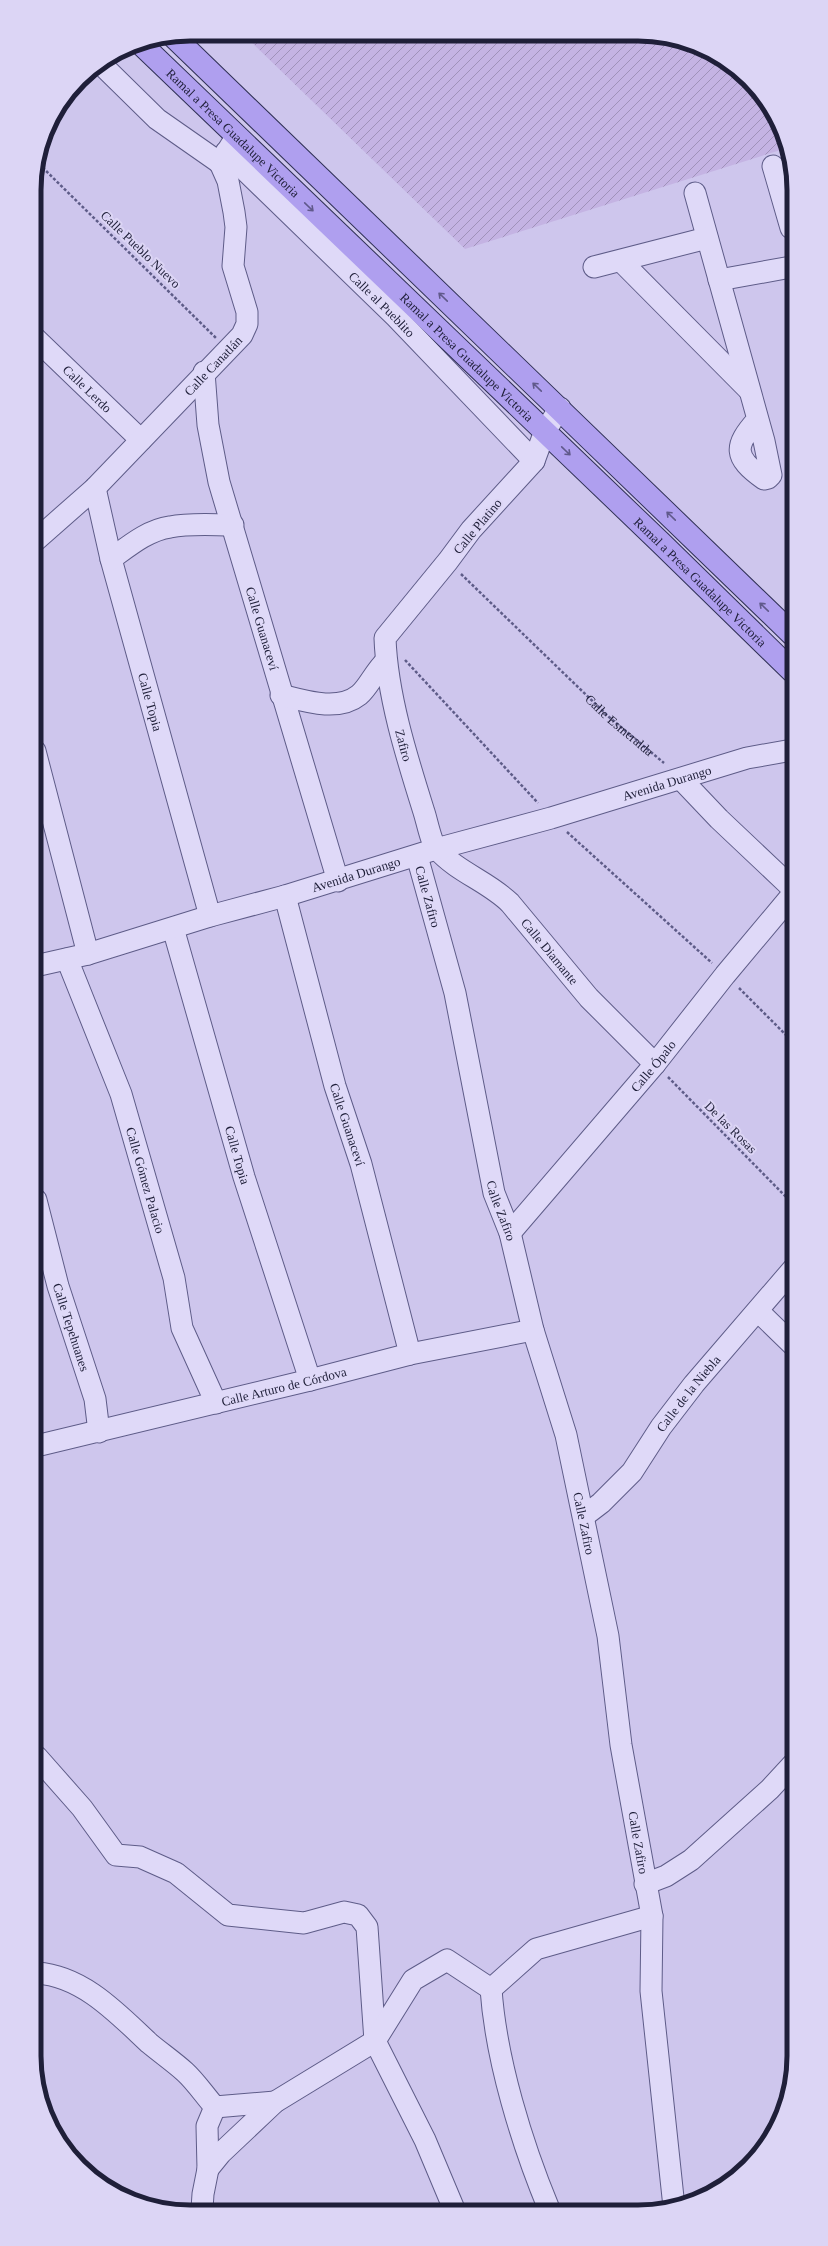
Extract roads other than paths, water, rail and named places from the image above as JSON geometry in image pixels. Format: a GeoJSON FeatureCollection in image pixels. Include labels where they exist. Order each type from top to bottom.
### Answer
{"type":"FeatureCollection","features":[{"type":"Feature","properties":{"kind":"main road","name":"Ramal a Presa Guadalupe Victoria"},"geometry":{"type":"LineString","coordinates":[[178,41],[560,408],[787,629]]}},
{"type":"Feature","properties":{"kind":"main road","name":"Ramal a Presa Guadalupe Victoria"},"geometry":{"type":"LineString","coordinates":[[144,48],[227,151],[545,431],[787,666]]}},
{"type":"Feature","properties":{"kind":"street","name":"Calle al Pueblito"},"geometry":{"type":"LineString","coordinates":[[105,68],[158,119],[227,151],[396,317],[534,461]]}},
{"type":"Feature","properties":{"kind":"street","name":"Calle Canatlán"},"geometry":{"type":"LineString","coordinates":[[41,536],[95,488],[204,372],[242,335],[247,324],[247,312],[233,266],[236,227],[228,181],[227,151]]}},
{"type":"Feature","properties":{"kind":"street"},"geometry":{"type":"LineString","coordinates":[[773,166],[787,214]]}},
{"type":"Feature","properties":{"kind":"street"},"geometry":{"type":"LineString","coordinates":[[695,193],[757,420]]}},
{"type":"Feature","properties":{"kind":"street"},"geometry":{"type":"LineString","coordinates":[[594,267],[707,238]]}},
{"type":"Feature","properties":{"kind":"street"},"geometry":{"type":"LineString","coordinates":[[621,261],[749,390]]}},
{"type":"Feature","properties":{"kind":"street"},"geometry":{"type":"LineString","coordinates":[[719,280],[787,267]]}},
{"type":"Feature","properties":{"kind":"street","name":"Calle Lerdo"},"geometry":{"type":"LineString","coordinates":[[41,344],[141,440]]}},
{"type":"Feature","properties":{"kind":"street","name":"Calle Guanaceví"},"geometry":{"type":"LineString","coordinates":[[204,372],[212,451],[281,695],[338,881]]}},
{"type":"Feature","properties":{"kind":"street","name":"Calle Platino"},"geometry":{"type":"LineString","coordinates":[[385,638],[448,561],[471,530],[534,461],[545,431],[560,408]]}},
{"type":"Feature","properties":{"kind":"street","name":"Calle Topia"},"geometry":{"type":"LineString","coordinates":[[95,488],[111,559],[210,916]]}},
{"type":"Feature","properties":{"kind":"street"},"geometry":{"type":"LineString","coordinates":[[111,559],[135,542],[156,531],[170,527],[233,525]]}},
{"type":"Feature","properties":{"kind":"street","name":"Zafiro"},"geometry":{"type":"LineString","coordinates":[[385,638],[386,661],[417,790],[436,849]]}},
{"type":"Feature","properties":{"kind":"street"},"geometry":{"type":"LineString","coordinates":[[281,695],[309,702],[331,704],[346,702],[359,695],[386,661]]}},
{"type":"Feature","properties":{"kind":"street","name":"Avenida Durango"},"geometry":{"type":"LineString","coordinates":[[41,965],[88,954],[210,916],[338,881],[436,849],[681,779],[747,758],[787,751]]}},
{"type":"Feature","properties":{"kind":"street"},"geometry":{"type":"LineString","coordinates":[[41,774],[88,954]]}},
{"type":"Feature","properties":{"kind":"street"},"geometry":{"type":"LineString","coordinates":[[681,779],[714,814],[787,883]]}},
{"type":"Feature","properties":{"kind":"street","name":"Calle Diamante"},"geometry":{"type":"LineString","coordinates":[[436,849],[457,866],[502,895],[590,998],[655,1064]]}},
{"type":"Feature","properties":{"kind":"street","name":"Calle Zafiro"},"geometry":{"type":"LineString","coordinates":[[416,856],[455,993],[494,1193],[510,1232],[533,1330],[566,1435],[608,1636],[621,1745],[652,1916],[651,1991],[673,2201]]}},
{"type":"Feature","properties":{"kind":"street","name":"Calle Guanaceví"},"geometry":{"type":"LineString","coordinates":[[285,896],[335,1086],[361,1164],[410,1354]]}},
{"type":"Feature","properties":{"kind":"street","name":"Calle Ópalo"},"geometry":{"type":"LineString","coordinates":[[510,1232],[655,1064],[725,975],[787,901]]}},
{"type":"Feature","properties":{"kind":"street","name":"Calle Topia"},"geometry":{"type":"LineString","coordinates":[[173,928],[244,1177],[310,1380]]}},
{"type":"Feature","properties":{"kind":"street","name":"Calle Gómez Palacio"},"geometry":{"type":"LineString","coordinates":[[67,959],[121,1094],[174,1278],[182,1328],[216,1403]]}},
{"type":"Feature","properties":{"kind":"street","name":"Calle Tepehuanes"},"geometry":{"type":"LineString","coordinates":[[41,1220],[58,1286],[95,1399],[99,1432]]}},
{"type":"Feature","properties":{"kind":"street","name":"Calle de la Niebla"},"geometry":{"type":"LineString","coordinates":[[584,1516],[601,1503],[632,1472],[661,1427],[694,1384],[758,1311],[787,1275]]}},
{"type":"Feature","properties":{"kind":"street"},"geometry":{"type":"LineString","coordinates":[[758,1311],[787,1339]]}},
{"type":"Feature","properties":{"kind":"street","name":"Calle Arturo de Córdova"},"geometry":{"type":"LineString","coordinates":[[41,1445],[99,1432],[410,1354],[533,1330]]}},
{"type":"Feature","properties":{"kind":"street"},"geometry":{"type":"LineString","coordinates":[[41,1762],[82,1808],[116,1855],[140,1857],[176,1873],[228,1915],[304,1923],[344,1912],[358,1915],[367,1927],[375,2040],[425,2140],[452,2205]]}},
{"type":"Feature","properties":{"kind":"street"},"geometry":{"type":"LineString","coordinates":[[645,1884],[666,1876],[691,1860],[770,1789],[787,1771]]}},
{"type":"Feature","properties":{"kind":"street"},"geometry":{"type":"LineString","coordinates":[[491,1990],[536,1949],[652,1916]]}},
{"type":"Feature","properties":{"kind":"street"},"geometry":{"type":"LineString","coordinates":[[208,2169],[221,2153],[275,2102],[375,2040],[413,1980],[447,1960],[491,1990],[499,2050],[535,2174],[548,2205]]}},
{"type":"Feature","properties":{"kind":"street"},"geometry":{"type":"LineString","coordinates":[[41,1973],[51,1974],[81,1988],[116,2010],[150,2044],[186,2073],[215,2107]]}},
{"type":"Feature","properties":{"kind":"street"},"geometry":{"type":"LineString","coordinates":[[215,2107],[275,2102]]}},
{"type":"Feature","properties":{"kind":"street"},"geometry":{"type":"LineString","coordinates":[[202,2205],[208,2169],[207,2126],[215,2107]]}}]}
